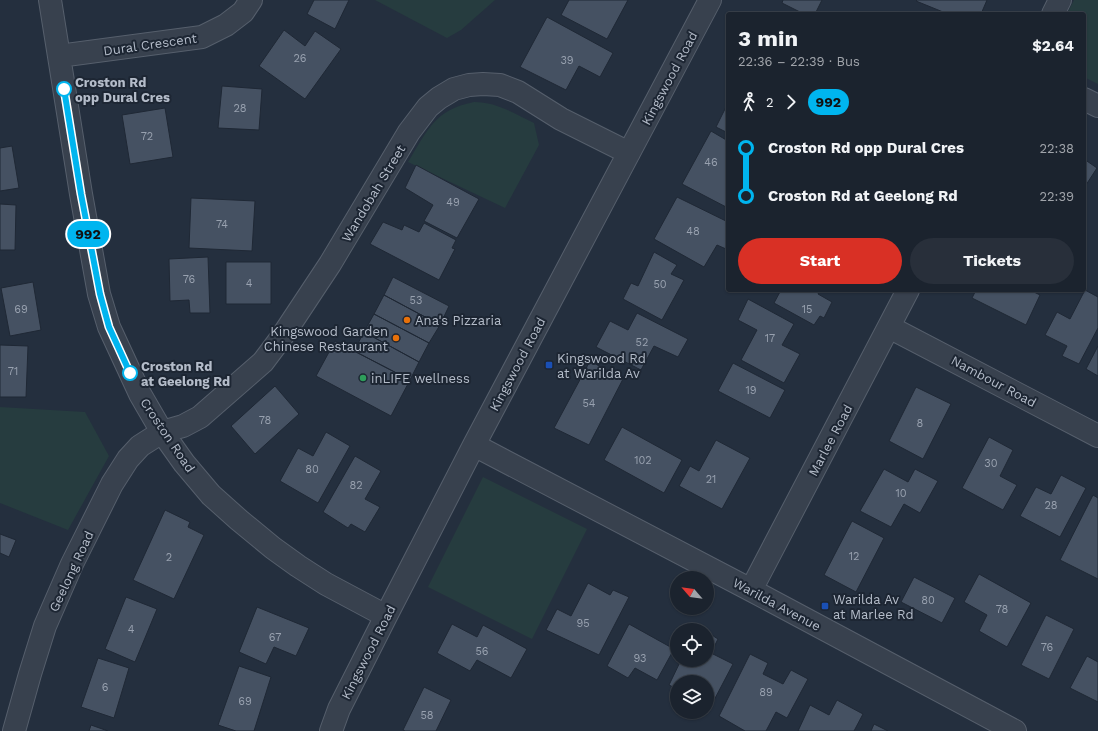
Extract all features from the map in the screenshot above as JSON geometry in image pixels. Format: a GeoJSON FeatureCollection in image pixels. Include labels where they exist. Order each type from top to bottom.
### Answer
{"type":"FeatureCollection","features":[{"type":"Feature","properties":{"kind":"street","name":"Croston Road"},"geometry":{"type":"LineString","coordinates":[[50,0],[81,194],[100,294],[109,327],[140,394],[162,432],[184,463],[211,495],[273,548],[298,566],[326,584],[386,616]]}},
{"type":"Feature","properties":{"kind":"street","name":"Dural Crescent"},"geometry":{"type":"LineString","coordinates":[[59,56],[202,37],[226,26],[243,12],[251,0]]}},
{"type":"Feature","properties":{"kind":"street","name":"Kingswood Road"},"geometry":{"type":"LineString","coordinates":[[331,731],[339,709],[474,445],[710,0]]}},
{"type":"Feature","properties":{"kind":"street"},"geometry":{"type":"LineString","coordinates":[[1054,12],[1060,0]]}},
{"type":"Feature","properties":{"kind":"street","name":"Wandobah Street"},"geometry":{"type":"LineString","coordinates":[[162,432],[183,426],[200,417],[242,382],[263,362],[281,338],[330,264],[418,119],[428,107],[454,89],[469,85],[500,85],[518,92],[561,119],[629,153]]}},
{"type":"Feature","properties":{"kind":"street"},"geometry":{"type":"LineString","coordinates":[[1086,100],[1098,106]]}},
{"type":"Feature","properties":{"kind":"street","name":"Marlee Road"},"geometry":{"type":"LineString","coordinates":[[751,590],[907,292]]}},
{"type":"Feature","properties":{"kind":"street","name":"Nambour Road"},"geometry":{"type":"LineString","coordinates":[[889,327],[1098,436]]}},
{"type":"Feature","properties":{"kind":"street","name":"Geelong Road"},"geometry":{"type":"LineString","coordinates":[[14,731],[30,674],[46,626],[72,564],[112,484],[128,459],[140,446],[162,432]]}},
{"type":"Feature","properties":{"kind":"street","name":"Warilda Avenue"},"geometry":{"type":"LineString","coordinates":[[474,445],[751,590],[1015,731]]}},
{"type":"Feature","properties":{"kind":"green space"},"geometry":{"type":"Polygon","coordinates":[[[375,0],[495,0],[461,30],[447,38],[375,0]]]}},
{"type":"Feature","properties":{"kind":"green space"},"geometry":{"type":"Polygon","coordinates":[[[1074,0],[1098,0],[1098,84],[1086,78],[1086,12],[1068,12],[1074,0]]]}},
{"type":"Feature","properties":{"kind":"green space"},"geometry":{"type":"Polygon","coordinates":[[[474,102],[482,102],[497,106],[534,123],[539,145],[505,208],[408,162],[427,131],[441,116],[450,110],[474,102]]]}},
{"type":"Feature","properties":{"kind":"green space"},"geometry":{"type":"Polygon","coordinates":[[[0,407],[85,412],[109,456],[68,530],[0,503],[0,407]]]}},
{"type":"Feature","properties":{"kind":"green space"},"geometry":{"type":"Polygon","coordinates":[[[483,477],[587,529],[532,639],[428,587],[483,477]]]}},
{"type":"Feature","properties":{"kind":"building"},"geometry":{"type":"Polygon","coordinates":[[[314,0],[349,0],[335,29],[307,14],[314,0]]]}},
{"type":"Feature","properties":{"kind":"building"},"geometry":{"type":"Polygon","coordinates":[[[569,0],[628,0],[607,39],[561,15],[569,0]]]}},
{"type":"Feature","properties":{"kind":"building"},"geometry":{"type":"Polygon","coordinates":[[[783,0],[822,0],[816,12],[800,12],[782,3],[783,0]]]}},
{"type":"Feature","properties":{"kind":"building"},"geometry":{"type":"Polygon","coordinates":[[[987,0],[982,12],[943,12],[916,1],[987,0]]]}},
{"type":"Feature","properties":{"kind":"building"},"geometry":{"type":"Polygon","coordinates":[[[547,17],[613,53],[600,77],[579,66],[566,90],[520,67],[547,17]]]}},
{"type":"Feature","properties":{"kind":"building"},"geometry":{"type":"Polygon","coordinates":[[[284,30],[305,46],[315,31],[341,49],[305,99],[259,66],[284,30]]]}},
{"type":"Feature","properties":{"kind":"building"},"geometry":{"type":"Polygon","coordinates":[[[222,86],[262,89],[259,130],[218,128],[222,86]]]}},
{"type":"Feature","properties":{"kind":"building"},"geometry":{"type":"Polygon","coordinates":[[[726,107],[726,132],[716,127],[726,107]]]}},
{"type":"Feature","properties":{"kind":"building"},"geometry":{"type":"Polygon","coordinates":[[[165,108],[173,157],[130,164],[122,115],[165,108]]]}},
{"type":"Feature","properties":{"kind":"building"},"geometry":{"type":"Polygon","coordinates":[[[711,131],[726,140],[726,207],[682,184],[711,131]]]}},
{"type":"Feature","properties":{"kind":"building"},"geometry":{"type":"Polygon","coordinates":[[[12,146],[19,188],[0,191],[0,148],[12,146]]]}},
{"type":"Feature","properties":{"kind":"building"},"geometry":{"type":"Polygon","coordinates":[[[1086,160],[1097,168],[1086,185],[1086,160]]]}},
{"type":"Feature","properties":{"kind":"building"},"geometry":{"type":"Polygon","coordinates":[[[416,165],[479,199],[457,238],[424,221],[433,205],[405,188],[416,165]]]}},
{"type":"Feature","properties":{"kind":"building"},"geometry":{"type":"Polygon","coordinates":[[[677,197],[726,221],[726,249],[717,245],[704,267],[654,239],[677,197]]]}},
{"type":"Feature","properties":{"kind":"building"},"geometry":{"type":"Polygon","coordinates":[[[191,198],[255,201],[252,251],[189,248],[191,198]]]}},
{"type":"Feature","properties":{"kind":"building"},"geometry":{"type":"Polygon","coordinates":[[[0,204],[16,205],[15,250],[0,250],[0,204]]]}},
{"type":"Feature","properties":{"kind":"building"},"geometry":{"type":"Polygon","coordinates":[[[383,222],[402,230],[404,225],[419,232],[424,223],[456,240],[452,248],[455,249],[439,280],[370,244],[383,222]]]}},
{"type":"Feature","properties":{"kind":"building"},"geometry":{"type":"Polygon","coordinates":[[[654,252],[677,265],[671,274],[684,280],[662,320],[623,299],[631,283],[638,286],[654,252]]]}},
{"type":"Feature","properties":{"kind":"building"},"geometry":{"type":"Polygon","coordinates":[[[208,257],[210,313],[190,313],[189,300],[170,301],[169,259],[208,257]]]}},
{"type":"Feature","properties":{"kind":"building"},"geometry":{"type":"Polygon","coordinates":[[[226,262],[271,262],[271,304],[226,304],[226,262]]]}},
{"type":"Feature","properties":{"kind":"building"},"geometry":{"type":"Polygon","coordinates":[[[393,277],[449,306],[440,325],[384,295],[393,277]]]}},
{"type":"Feature","properties":{"kind":"building"},"geometry":{"type":"Polygon","coordinates":[[[33,282],[41,330],[10,336],[1,288],[33,282]]]}},
{"type":"Feature","properties":{"kind":"building"},"geometry":{"type":"Polygon","coordinates":[[[1086,291],[1098,297],[1098,328],[1079,364],[1062,356],[1067,346],[1045,335],[1057,312],[1070,319],[1084,292],[1086,291]]]}},
{"type":"Feature","properties":{"kind":"building"},"geometry":{"type":"Polygon","coordinates":[[[780,292],[819,292],[818,294],[832,302],[824,318],[820,316],[814,325],[774,303],[780,292]]]}},
{"type":"Feature","properties":{"kind":"building"},"geometry":{"type":"Polygon","coordinates":[[[975,292],[1034,292],[1040,295],[1026,325],[972,298],[975,292]]]}},
{"type":"Feature","properties":{"kind":"building","name":"Ana's Pizzaria"},"geometry":{"type":"Polygon","coordinates":[[[384,295],[440,325],[429,343],[374,314],[384,295]]]}},
{"type":"Feature","properties":{"kind":"building"},"geometry":{"type":"Polygon","coordinates":[[[748,299],[794,324],[782,345],[800,354],[784,383],[741,360],[757,330],[738,320],[748,299]]]}},
{"type":"Feature","properties":{"kind":"building"},"geometry":{"type":"Polygon","coordinates":[[[637,313],[688,339],[678,357],[654,346],[641,370],[596,347],[610,321],[628,330],[637,313]]]}},
{"type":"Feature","properties":{"kind":"building","name":"Kingswood Garden Chinese Restaurant"},"geometry":{"type":"Polygon","coordinates":[[[374,314],[429,343],[419,362],[364,332],[374,314]]]}},
{"type":"Feature","properties":{"kind":"building"},"geometry":{"type":"Polygon","coordinates":[[[364,332],[419,362],[410,380],[354,351],[364,332]]]}},
{"type":"Feature","properties":{"kind":"building","name":"inLIFE wellness"},"geometry":{"type":"Polygon","coordinates":[[[335,341],[410,380],[391,416],[316,376],[335,341]]]}},
{"type":"Feature","properties":{"kind":"building"},"geometry":{"type":"Polygon","coordinates":[[[0,345],[28,346],[26,397],[0,397],[0,345]]]}},
{"type":"Feature","properties":{"kind":"building"},"geometry":{"type":"Polygon","coordinates":[[[1098,346],[1098,376],[1086,369],[1098,346]]]}},
{"type":"Feature","properties":{"kind":"building"},"geometry":{"type":"Polygon","coordinates":[[[590,361],[623,379],[589,445],[554,428],[590,361]]]}},
{"type":"Feature","properties":{"kind":"building"},"geometry":{"type":"Polygon","coordinates":[[[733,363],[785,390],[770,418],[718,391],[733,363]]]}},
{"type":"Feature","properties":{"kind":"building"},"geometry":{"type":"Polygon","coordinates":[[[275,386],[299,414],[255,454],[231,426],[275,386]]]}},
{"type":"Feature","properties":{"kind":"building"},"geometry":{"type":"Polygon","coordinates":[[[916,387],[951,404],[923,459],[889,441],[916,387]]]}},
{"type":"Feature","properties":{"kind":"building"},"geometry":{"type":"Polygon","coordinates":[[[622,427],[682,460],[664,493],[604,460],[622,427]]]}},
{"type":"Feature","properties":{"kind":"building"},"geometry":{"type":"Polygon","coordinates":[[[326,432],[350,446],[318,503],[280,481],[298,448],[313,456],[326,432]]]}},
{"type":"Feature","properties":{"kind":"building"},"geometry":{"type":"Polygon","coordinates":[[[989,437],[1013,450],[1000,476],[1017,485],[1003,510],[962,488],[989,437]]]}},
{"type":"Feature","properties":{"kind":"building"},"geometry":{"type":"Polygon","coordinates":[[[716,440],[750,458],[722,509],[679,486],[690,466],[699,471],[716,440]]]}},
{"type":"Feature","properties":{"kind":"building"},"geometry":{"type":"Polygon","coordinates":[[[355,456],[381,471],[365,499],[380,507],[365,532],[351,524],[348,528],[323,512],[355,456]]]}},
{"type":"Feature","properties":{"kind":"building"},"geometry":{"type":"Polygon","coordinates":[[[884,469],[908,482],[915,469],[938,481],[920,513],[904,504],[891,527],[860,511],[884,469]]]}},
{"type":"Feature","properties":{"kind":"building"},"geometry":{"type":"Polygon","coordinates":[[[1061,475],[1086,488],[1060,537],[1020,516],[1036,487],[1051,494],[1061,475]]]}},
{"type":"Feature","properties":{"kind":"building"},"geometry":{"type":"Polygon","coordinates":[[[1093,495],[1098,498],[1098,579],[1060,560],[1093,495]]]}},
{"type":"Feature","properties":{"kind":"building"},"geometry":{"type":"Polygon","coordinates":[[[165,510],[190,522],[188,527],[204,535],[174,599],[133,580],[165,510]]]}},
{"type":"Feature","properties":{"kind":"building"},"geometry":{"type":"Polygon","coordinates":[[[852,521],[884,538],[856,592],[824,575],[852,521]]]}},
{"type":"Feature","properties":{"kind":"building"},"geometry":{"type":"Polygon","coordinates":[[[0,534],[16,540],[9,557],[0,553],[0,534]]]}},
{"type":"Feature","properties":{"kind":"building"},"geometry":{"type":"Polygon","coordinates":[[[979,574],[1031,603],[1007,647],[979,631],[987,615],[964,602],[979,574]]]}},
{"type":"Feature","properties":{"kind":"building"},"geometry":{"type":"Polygon","coordinates":[[[914,577],[955,598],[942,623],[901,602],[914,577]]]}},
{"type":"Feature","properties":{"kind":"building"},"geometry":{"type":"Polygon","coordinates":[[[588,583],[610,595],[613,590],[629,597],[599,655],[546,630],[557,609],[571,616],[588,583]]]}},
{"type":"Feature","properties":{"kind":"building"},"geometry":{"type":"Polygon","coordinates":[[[126,597],[157,609],[135,662],[105,649],[126,597]]]}},
{"type":"Feature","properties":{"kind":"building"},"geometry":{"type":"Polygon","coordinates":[[[257,607],[309,628],[296,656],[274,647],[266,664],[239,652],[257,607]]]}},
{"type":"Feature","properties":{"kind":"building"},"geometry":{"type":"Polygon","coordinates":[[[1046,615],[1074,629],[1049,679],[1021,665],[1046,615]]]}},
{"type":"Feature","properties":{"kind":"building"},"geometry":{"type":"Polygon","coordinates":[[[452,624],[477,637],[483,625],[527,649],[511,678],[477,660],[470,671],[437,653],[452,624]]]}},
{"type":"Feature","properties":{"kind":"building"},"geometry":{"type":"Polygon","coordinates":[[[629,624],[670,647],[670,656],[657,680],[635,668],[628,678],[607,666],[629,624]]]}},
{"type":"Feature","properties":{"kind":"building"},"geometry":{"type":"Polygon","coordinates":[[[714,636],[718,639],[714,647],[714,636]]]}},
{"type":"Feature","properties":{"kind":"building"},"geometry":{"type":"Polygon","coordinates":[[[714,654],[733,664],[714,700],[714,675],[674,675],[678,667],[714,667],[714,654]]]}},
{"type":"Feature","properties":{"kind":"building"},"geometry":{"type":"Polygon","coordinates":[[[750,654],[768,663],[763,674],[783,684],[791,670],[808,679],[787,718],[776,712],[766,731],[745,731],[719,716],[750,654]]]}},
{"type":"Feature","properties":{"kind":"building"},"geometry":{"type":"Polygon","coordinates":[[[1087,656],[1098,662],[1098,702],[1070,688],[1087,656]]]}},
{"type":"Feature","properties":{"kind":"building"},"geometry":{"type":"Polygon","coordinates":[[[98,658],[129,668],[114,718],[81,707],[98,658]]]}},
{"type":"Feature","properties":{"kind":"building"},"geometry":{"type":"Polygon","coordinates":[[[239,666],[271,677],[254,731],[236,731],[218,725],[239,666]]]}},
{"type":"Feature","properties":{"kind":"building"},"geometry":{"type":"Polygon","coordinates":[[[424,687],[451,700],[436,731],[405,731],[403,730],[424,687]]]}},
{"type":"Feature","properties":{"kind":"building"},"geometry":{"type":"Polygon","coordinates":[[[837,700],[863,714],[854,731],[798,731],[810,705],[829,715],[837,700]]]}},
{"type":"Feature","properties":{"kind":"building"},"geometry":{"type":"Polygon","coordinates":[[[874,724],[888,731],[871,731],[874,724]]]}},
{"type":"Feature","properties":{"kind":"building"},"geometry":{"type":"Polygon","coordinates":[[[91,725],[108,731],[89,731],[91,725]]]}},
{"type":"Feature","properties":{"kind":"bus line","name":"992"},"geometry":{"type":"LineString","coordinates":[[64,89],[81,194],[100,294],[109,327],[130,373]]}},
{"type":"Feature","properties":{"kind":"place","name":"Croston Rd opp Dural Cres"},"geometry":{"type":"Point","coordinates":[64,89]}},
{"type":"Feature","properties":{"kind":"place","name":"Ana's Pizzaria"},"geometry":{"type":"Point","coordinates":[407,320]}},
{"type":"Feature","properties":{"kind":"place","name":"Kingswood Garden Chinese Restaurant"},"geometry":{"type":"Point","coordinates":[396,338]}},
{"type":"Feature","properties":{"kind":"place","name":"Kingswood Rd at Warilda Av"},"geometry":{"type":"Point","coordinates":[549,365]}},
{"type":"Feature","properties":{"kind":"place","name":"Croston Rd at Geelong Rd"},"geometry":{"type":"Point","coordinates":[130,373]}},
{"type":"Feature","properties":{"kind":"place","name":"inLIFE wellness"},"geometry":{"type":"Point","coordinates":[363,378]}},
{"type":"Feature","properties":{"kind":"place","name":"Warilda Av at Marlee Rd"},"geometry":{"type":"Point","coordinates":[825,606]}}]}
